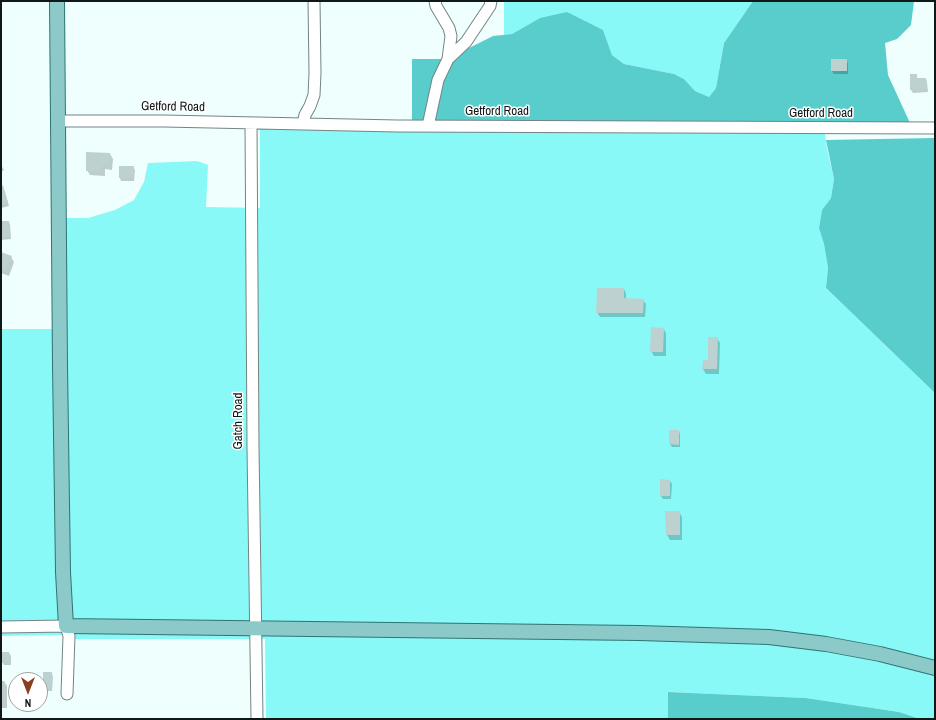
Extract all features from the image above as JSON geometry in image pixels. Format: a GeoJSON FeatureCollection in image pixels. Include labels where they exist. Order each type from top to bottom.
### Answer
{"type":"FeatureCollection","features":[{"type":"Feature","properties":{"kind":"main road"},"geometry":{"type":"LineString","coordinates":[[57,1],[63,524],[66,626],[624,633],[769,637],[826,644],[880,654],[935,668]]}},
{"type":"Feature","properties":{"kind":"street"},"geometry":{"type":"LineString","coordinates":[[303,124],[305,115],[314,95],[314,1]]}},
{"type":"Feature","properties":{"kind":"street"},"geometry":{"type":"LineString","coordinates":[[428,126],[438,80],[448,59],[451,36],[449,28],[436,6],[435,1]]}},
{"type":"Feature","properties":{"kind":"street"},"geometry":{"type":"LineString","coordinates":[[448,59],[466,42],[490,6],[491,1]]}},
{"type":"Feature","properties":{"kind":"street","name":"Getford Road"},"geometry":{"type":"LineString","coordinates":[[58,120],[164,120],[428,126],[935,128]]}},
{"type":"Feature","properties":{"kind":"street","name":"Gatch Road"},"geometry":{"type":"LineString","coordinates":[[251,123],[257,719]]}},
{"type":"Feature","properties":{"kind":"street"},"geometry":{"type":"LineString","coordinates":[[1,627],[66,626],[69,636],[68,694]]}},
{"type":"Feature","properties":{"kind":"shaded area"},"geometry":{"type":"Polygon","coordinates":[[[504,1],[753,1],[724,43],[716,88],[709,97],[695,91],[684,79],[674,74],[624,64],[612,55],[603,30],[540,18],[512,34],[504,35],[504,1]]]}},
{"type":"Feature","properties":{"kind":"shaded area"},"geometry":{"type":"Polygon","coordinates":[[[753,1],[914,1],[911,25],[897,39],[885,43],[888,75],[910,123],[412,121],[412,59],[447,59],[493,36],[512,34],[540,18],[567,12],[603,30],[612,55],[624,64],[674,74],[684,79],[695,91],[709,97],[716,88],[724,43],[753,1]]]}},
{"type":"Feature","properties":{"kind":"shaded area"},"geometry":{"type":"Polygon","coordinates":[[[260,128],[662,133],[825,133],[834,179],[831,198],[822,210],[819,228],[824,244],[828,268],[826,288],[935,393],[935,663],[826,639],[70,621],[63,218],[88,218],[115,210],[134,200],[144,182],[148,163],[197,161],[208,165],[206,207],[260,208],[260,128]]]}},
{"type":"Feature","properties":{"kind":"shaded area"},"geometry":{"type":"Polygon","coordinates":[[[935,138],[935,393],[826,288],[828,268],[824,244],[819,228],[822,210],[831,198],[834,179],[826,140],[935,138]]]}},
{"type":"Feature","properties":{"kind":"shaded area"},"geometry":{"type":"Polygon","coordinates":[[[1,329],[56,329],[61,621],[1,622],[1,329]]]}},
{"type":"Feature","properties":{"kind":"shaded area"},"geometry":{"type":"Polygon","coordinates":[[[72,631],[769,642],[825,649],[935,674],[935,719],[920,719],[899,712],[806,698],[669,692],[668,719],[266,719],[265,639],[75,639],[73,635],[1,636],[1,632],[72,631]]]}},
{"type":"Feature","properties":{"kind":"shaded area"},"geometry":{"type":"Polygon","coordinates":[[[668,692],[806,698],[899,712],[920,719],[668,719],[668,692]]]}},
{"type":"Feature","properties":{"kind":"building"},"geometry":{"type":"Polygon","coordinates":[[[831,59],[847,59],[847,71],[831,71],[831,59]]]}},
{"type":"Feature","properties":{"kind":"building"},"geometry":{"type":"Polygon","coordinates":[[[910,74],[917,74],[917,78],[926,78],[927,89],[910,90],[910,74]]]}},
{"type":"Feature","properties":{"kind":"building"},"geometry":{"type":"Polygon","coordinates":[[[86,152],[110,153],[110,165],[102,165],[102,171],[86,171],[86,152]]]}},
{"type":"Feature","properties":{"kind":"building"},"geometry":{"type":"Polygon","coordinates":[[[119,166],[134,166],[133,178],[119,178],[119,166]]]}},
{"type":"Feature","properties":{"kind":"building"},"geometry":{"type":"Polygon","coordinates":[[[3,185],[8,203],[1,205],[1,186],[3,185]]]}},
{"type":"Feature","properties":{"kind":"building"},"geometry":{"type":"Polygon","coordinates":[[[1,221],[9,221],[10,237],[1,237],[1,221]]]}},
{"type":"Feature","properties":{"kind":"building"},"geometry":{"type":"Polygon","coordinates":[[[1,252],[12,256],[6,272],[1,270],[1,252]]]}},
{"type":"Feature","properties":{"kind":"building"},"geometry":{"type":"Polygon","coordinates":[[[597,288],[624,288],[624,298],[644,299],[643,313],[596,313],[597,288]]]}},
{"type":"Feature","properties":{"kind":"building"},"geometry":{"type":"Polygon","coordinates":[[[651,327],[664,328],[663,352],[650,352],[651,327]]]}},
{"type":"Feature","properties":{"kind":"building"},"geometry":{"type":"Polygon","coordinates":[[[708,337],[718,337],[717,369],[702,369],[703,360],[708,360],[708,337]]]}},
{"type":"Feature","properties":{"kind":"building"},"geometry":{"type":"Polygon","coordinates":[[[669,430],[679,430],[679,445],[669,444],[669,430]]]}},
{"type":"Feature","properties":{"kind":"building"},"geometry":{"type":"Polygon","coordinates":[[[660,479],[670,480],[670,496],[660,496],[660,479]]]}},
{"type":"Feature","properties":{"kind":"building"},"geometry":{"type":"Polygon","coordinates":[[[665,511],[680,511],[680,535],[666,535],[665,511]]]}},
{"type":"Feature","properties":{"kind":"building"},"geometry":{"type":"Polygon","coordinates":[[[1,652],[9,652],[10,662],[1,663],[1,652]]]}},
{"type":"Feature","properties":{"kind":"building"},"geometry":{"type":"Polygon","coordinates":[[[48,672],[52,672],[51,689],[48,689],[48,672]]]}}]}
